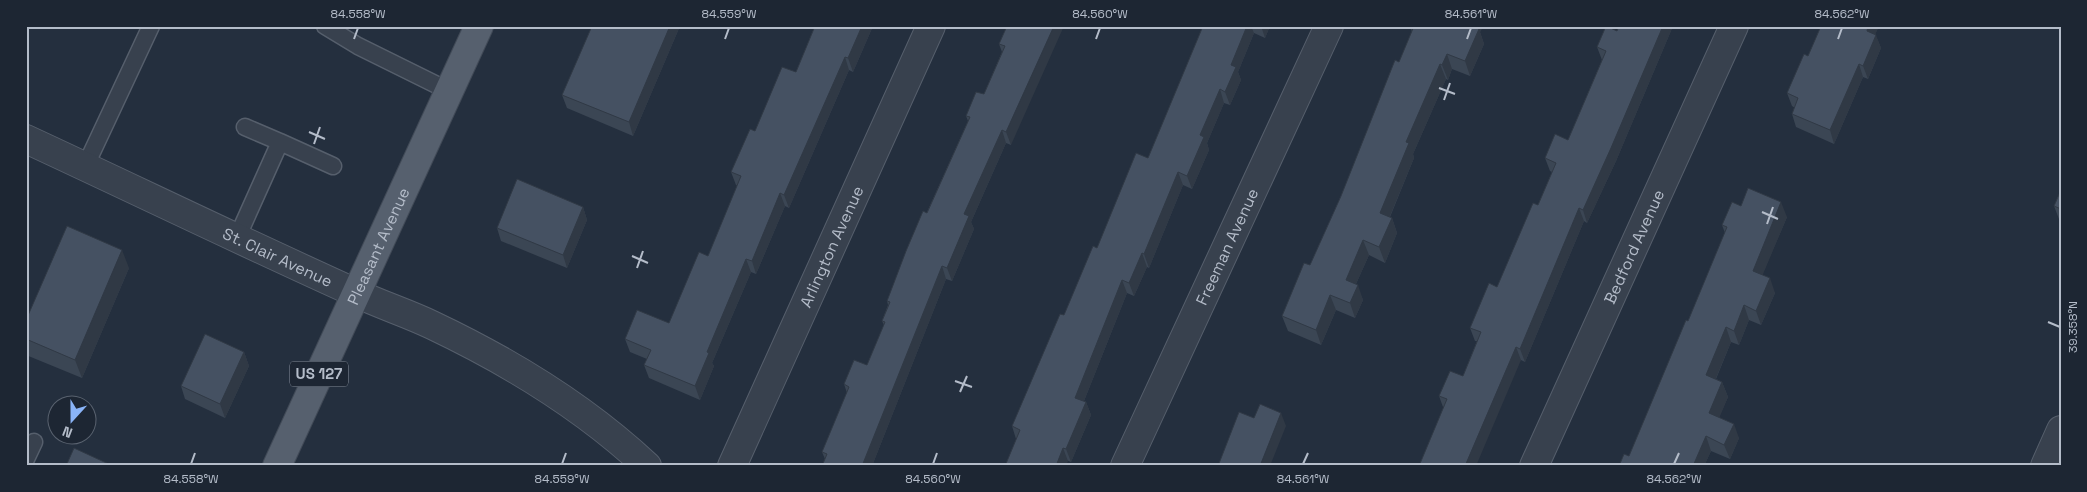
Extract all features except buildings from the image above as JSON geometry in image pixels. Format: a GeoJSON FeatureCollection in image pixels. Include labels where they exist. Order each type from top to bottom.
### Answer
{"type":"FeatureCollection","features":[{"type":"Feature","properties":{"kind":"main road","name":"Pleasant Avenue"},"geometry":{"type":"LineString","coordinates":[[277,466],[479,26]]}},
{"type":"Feature","properties":{"kind":"street","name":"Arlington Avenue"},"geometry":{"type":"LineString","coordinates":[[732,466],[931,26]]}},
{"type":"Feature","properties":{"kind":"street","name":"Freeman Avenue"},"geometry":{"type":"LineString","coordinates":[[1125,466],[1329,26]]}},
{"type":"Feature","properties":{"kind":"street","name":"Bedford Avenue"},"geometry":{"type":"LineString","coordinates":[[1534,466],[1734,26]]}},
{"type":"Feature","properties":{"kind":"street","name":"St. Clair Avenue"},"geometry":{"type":"LineString","coordinates":[[27,142],[85,167],[356,294],[430,324],[498,359],[563,399],[622,442],[647,466]]}},
{"type":"Feature","properties":{"kind":"street"},"geometry":{"type":"LineString","coordinates":[[2045,466],[2061,430]]}},
{"type":"Feature","properties":{"kind":"lane"},"geometry":{"type":"LineString","coordinates":[[85,167],[151,26]]}},
{"type":"Feature","properties":{"kind":"lane"},"geometry":{"type":"LineString","coordinates":[[325,26],[358,46],[450,91]]}},
{"type":"Feature","properties":{"kind":"lane"},"geometry":{"type":"LineString","coordinates":[[245,127],[333,166]]}},
{"type":"Feature","properties":{"kind":"lane"},"geometry":{"type":"LineString","coordinates":[[237,238],[280,142]]}},
{"type":"Feature","properties":{"kind":"lane"},"geometry":{"type":"LineString","coordinates":[[26,459],[34,442]]}}]}
